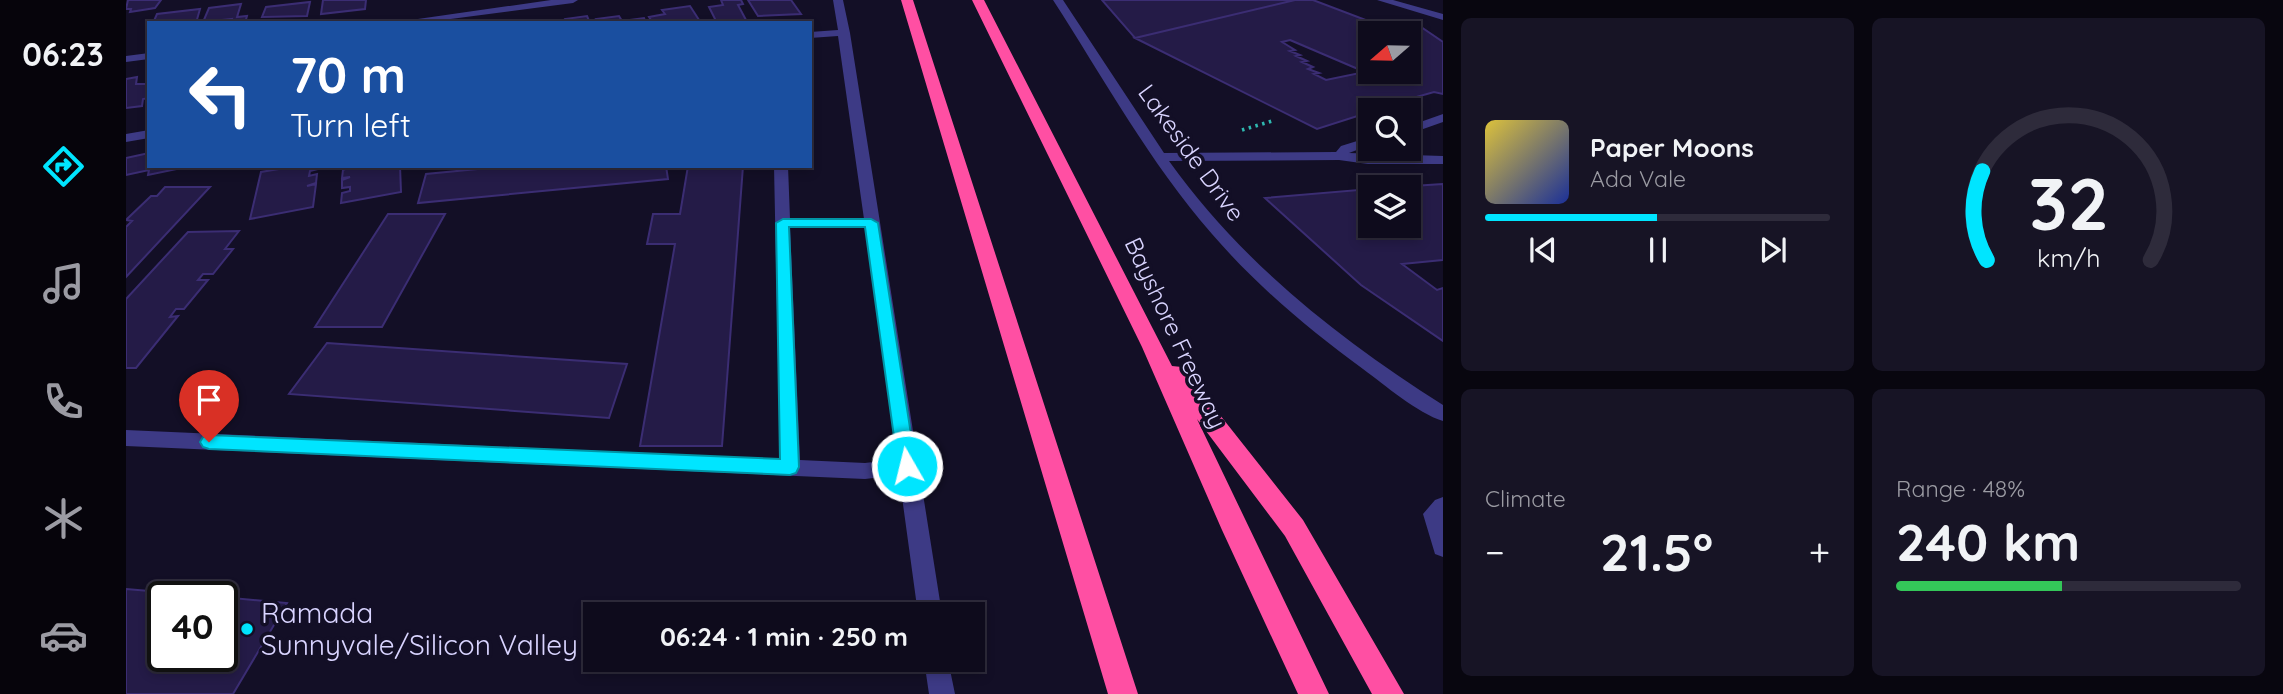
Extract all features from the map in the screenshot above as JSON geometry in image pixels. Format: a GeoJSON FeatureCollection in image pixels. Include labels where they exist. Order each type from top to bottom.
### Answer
{"type":"FeatureCollection","features":[{"type":"Feature","properties":{"kind":"highway"},"geometry":{"type":"LineString","coordinates":[[907,0],[1123,694]]}},
{"type":"Feature","properties":{"kind":"highway","name":"Bayshore Freeway"},"geometry":{"type":"LineString","coordinates":[[978,0],[1153,347],[1235,530],[1314,694]]}},
{"type":"Feature","properties":{"kind":"highway"},"geometry":{"type":"LineString","coordinates":[[1153,347],[1294,528],[1389,694]]}},
{"type":"Feature","properties":{"kind":"street"},"geometry":{"type":"LineString","coordinates":[[410,21],[573,0]]}},
{"type":"Feature","properties":{"kind":"street"},"geometry":{"type":"LineString","coordinates":[[838,0],[928,602]]}},
{"type":"Feature","properties":{"kind":"street","name":"Lakeside Drive"},"geometry":{"type":"LineString","coordinates":[[1058,0],[1161,157],[1216,230],[1253,267],[1368,363],[1443,414]]}},
{"type":"Feature","properties":{"kind":"street"},"geometry":{"type":"LineString","coordinates":[[1382,0],[1443,17]]}},
{"type":"Feature","properties":{"kind":"street"},"geometry":{"type":"LineString","coordinates":[[812,35],[845,33]]}},
{"type":"Feature","properties":{"kind":"street"},"geometry":{"type":"LineString","coordinates":[[126,59],[147,56]]}},
{"type":"Feature","properties":{"kind":"street"},"geometry":{"type":"LineString","coordinates":[[1421,126],[1443,118]]}},
{"type":"Feature","properties":{"kind":"street"},"geometry":{"type":"LineString","coordinates":[[126,138],[147,134]]}},
{"type":"Feature","properties":{"kind":"street"},"geometry":{"type":"LineString","coordinates":[[1339,156],[1346,149],[1358,145]]}},
{"type":"Feature","properties":{"kind":"street"},"geometry":{"type":"LineString","coordinates":[[1161,157],[1339,156],[1368,160],[1443,160]]}},
{"type":"Feature","properties":{"kind":"street"},"geometry":{"type":"LineString","coordinates":[[781,168],[790,467]]}},
{"type":"Feature","properties":{"kind":"street"},"geometry":{"type":"LineString","coordinates":[[783,223],[871,223]]}},
{"type":"Feature","properties":{"kind":"street"},"geometry":{"type":"LineString","coordinates":[[126,438],[865,471],[907,466]]}},
{"type":"Feature","properties":{"kind":"street"},"geometry":{"type":"LineString","coordinates":[[1443,506],[1434,514],[1443,547]]}},
{"type":"Feature","properties":{"kind":"street"},"geometry":{"type":"LineString","coordinates":[[938,672],[942,694]]}},
{"type":"Feature","properties":{"kind":"path"},"geometry":{"type":"LineString","coordinates":[[1242,130],[1272,121]]}},
{"type":"Feature","properties":{"kind":"building"},"geometry":{"type":"Polygon","coordinates":[[[128,0],[161,0],[155,8],[130,12],[131,9],[126,9],[128,0]]]}},
{"type":"Feature","properties":{"kind":"building"},"geometry":{"type":"Polygon","coordinates":[[[323,0],[366,0],[365,9],[321,14],[323,0]]]}},
{"type":"Feature","properties":{"kind":"building"},"geometry":{"type":"Polygon","coordinates":[[[721,0],[741,0],[743,4],[738,5],[746,20],[716,21],[709,7],[723,5],[721,0]]]}},
{"type":"Feature","properties":{"kind":"building"},"geometry":{"type":"Polygon","coordinates":[[[748,0],[791,0],[801,14],[758,16],[748,0]]]}},
{"type":"Feature","properties":{"kind":"building"},"geometry":{"type":"Polygon","coordinates":[[[1102,0],[1295,0],[1135,38],[1102,0]]]}},
{"type":"Feature","properties":{"kind":"building"},"geometry":{"type":"Polygon","coordinates":[[[1295,0],[1313,0],[1368,21],[1358,21],[1358,69],[1290,40],[1282,42],[1295,50],[1290,51],[1300,55],[1296,56],[1307,61],[1302,62],[1313,67],[1308,69],[1319,73],[1314,74],[1326,80],[1358,73],[1358,84],[1421,84],[1421,27],[1443,42],[1443,94],[1434,92],[1413,98],[1358,98],[1358,116],[1317,129],[1135,38],[1295,0]]]}},
{"type":"Feature","properties":{"kind":"building"},"geometry":{"type":"Polygon","coordinates":[[[310,2],[307,16],[262,17],[266,7],[310,2]]]}},
{"type":"Feature","properties":{"kind":"building"},"geometry":{"type":"Polygon","coordinates":[[[241,4],[237,17],[247,16],[246,21],[203,21],[209,8],[241,4]]]}},
{"type":"Feature","properties":{"kind":"building"},"geometry":{"type":"Polygon","coordinates":[[[690,6],[700,21],[652,21],[649,17],[665,14],[662,10],[690,6]]]}},
{"type":"Feature","properties":{"kind":"building"},"geometry":{"type":"Polygon","coordinates":[[[200,9],[197,21],[154,21],[157,14],[200,9]]]}},
{"type":"Feature","properties":{"kind":"building"},"geometry":{"type":"Polygon","coordinates":[[[587,16],[589,21],[566,21],[587,16]]]}},
{"type":"Feature","properties":{"kind":"building"},"geometry":{"type":"Polygon","coordinates":[[[619,16],[622,21],[597,21],[596,19],[619,16]]]}},
{"type":"Feature","properties":{"kind":"building"},"geometry":{"type":"Polygon","coordinates":[[[644,18],[645,21],[622,21],[644,18]]]}},
{"type":"Feature","properties":{"kind":"building"},"geometry":{"type":"Polygon","coordinates":[[[137,77],[136,84],[147,84],[147,98],[143,99],[142,106],[126,108],[126,79],[137,77]]]}},
{"type":"Feature","properties":{"kind":"building"},"geometry":{"type":"Polygon","coordinates":[[[147,153],[147,168],[181,168],[148,175],[149,170],[126,175],[126,158],[147,153]]]}},
{"type":"Feature","properties":{"kind":"building"},"geometry":{"type":"Polygon","coordinates":[[[285,168],[318,168],[310,171],[309,176],[317,174],[316,183],[307,186],[316,184],[313,207],[250,219],[261,172],[285,168]]]}},
{"type":"Feature","properties":{"kind":"building"},"geometry":{"type":"Polygon","coordinates":[[[400,168],[401,192],[341,203],[342,193],[350,191],[350,187],[342,188],[342,180],[350,177],[342,178],[343,170],[400,168]]]}},
{"type":"Feature","properties":{"kind":"building"},"geometry":{"type":"Polygon","coordinates":[[[488,168],[666,168],[668,179],[418,203],[426,174],[488,168]]]}},
{"type":"Feature","properties":{"kind":"building"},"geometry":{"type":"Polygon","coordinates":[[[688,168],[743,168],[722,446],[640,446],[675,244],[647,244],[653,214],[680,214],[688,168]]]}},
{"type":"Feature","properties":{"kind":"building"},"geometry":{"type":"Polygon","coordinates":[[[1443,184],[1443,260],[1402,264],[1437,290],[1443,288],[1443,341],[1361,285],[1265,198],[1358,190],[1358,238],[1421,238],[1421,185],[1443,184]]]}},
{"type":"Feature","properties":{"kind":"building"},"geometry":{"type":"Polygon","coordinates":[[[165,187],[210,187],[126,277],[126,227],[132,221],[126,220],[151,196],[157,196],[165,187]]]}},
{"type":"Feature","properties":{"kind":"building"},"geometry":{"type":"Polygon","coordinates":[[[388,214],[445,214],[382,327],[315,327],[388,214]]]}},
{"type":"Feature","properties":{"kind":"building"},"geometry":{"type":"Polygon","coordinates":[[[239,231],[225,249],[233,249],[213,274],[203,274],[198,280],[208,280],[184,309],[176,309],[170,317],[178,316],[136,368],[126,368],[126,299],[188,232],[239,231]]]}},
{"type":"Feature","properties":{"kind":"building"},"geometry":{"type":"Polygon","coordinates":[[[327,343],[627,364],[609,418],[289,394],[327,343]]]}},
{"type":"Feature","properties":{"kind":"building","name":"Ramada Sunnyvale/Silicon Valley"},"geometry":{"type":"Polygon","coordinates":[[[126,589],[147,591],[147,672],[238,672],[238,598],[287,603],[233,694],[126,694],[126,589]]]}},
{"type":"Feature","properties":{"kind":"place","name":"Ramada Sunnyvale/Silicon Valley"},"geometry":{"type":"Point","coordinates":[247,629]}},
{"type":"Feature","properties":{"kind":"route"},"geometry":{"type":"LineString","coordinates":[[209,442],[790,467],[783,223],[871,223],[907,466]]}}]}
